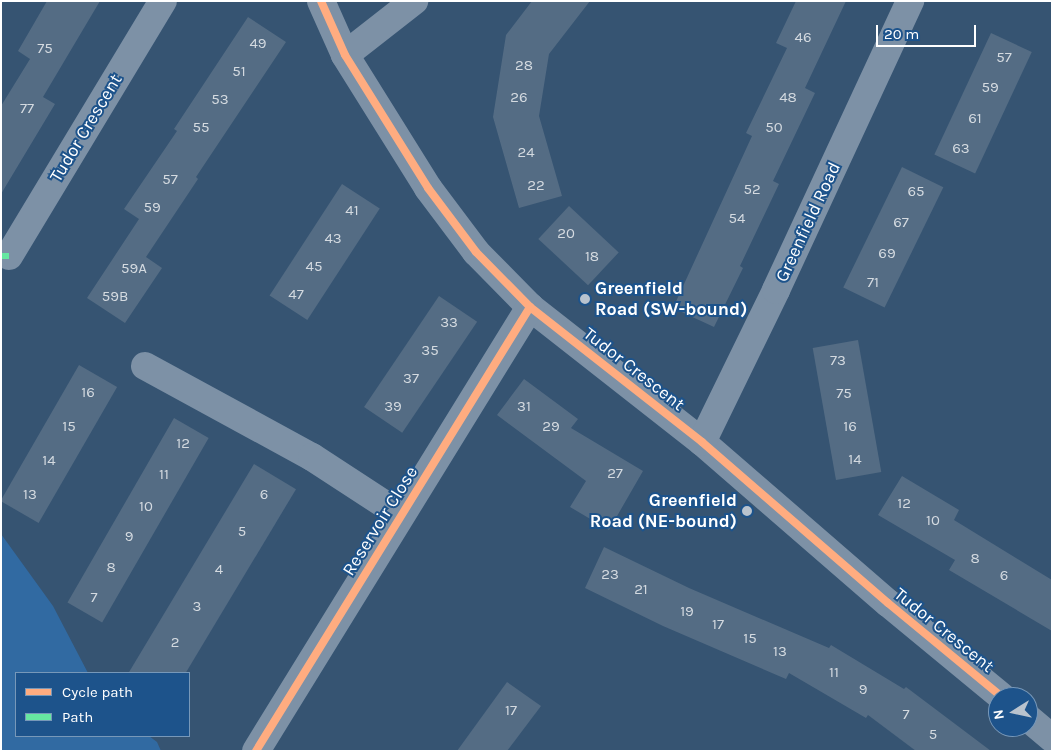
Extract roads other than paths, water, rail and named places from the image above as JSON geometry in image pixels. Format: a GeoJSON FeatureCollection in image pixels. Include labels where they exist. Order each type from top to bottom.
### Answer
{"type":"FeatureCollection","features":[{"type":"Feature","properties":{"kind":"street","name":"Tudor Crescent"},"geometry":{"type":"LineString","coordinates":[[9,256],[163,1]]}},
{"type":"Feature","properties":{"kind":"street","name":"Tudor Crescent"},"geometry":{"type":"LineString","coordinates":[[321,1],[345,55],[428,188],[476,252],[530,307],[702,442],[888,603],[990,687]]}},
{"type":"Feature","properties":{"kind":"street"},"geometry":{"type":"LineString","coordinates":[[345,55],[414,1]]}},
{"type":"Feature","properties":{"kind":"street","name":"Greenfield Road"},"geometry":{"type":"LineString","coordinates":[[702,442],[776,290],[910,1]]}},
{"type":"Feature","properties":{"kind":"street","name":"Reservoir Close"},"geometry":{"type":"LineString","coordinates":[[256,751],[530,307]]}},
{"type":"Feature","properties":{"kind":"street","name":"Reservoir Close"},"geometry":{"type":"LineString","coordinates":[[145,366],[312,457],[401,514]]}},
{"type":"Feature","properties":{"kind":"street"},"geometry":{"type":"LineString","coordinates":[[1038,726],[1052,738]]}},
{"type":"Feature","properties":{"kind":"place","name":"Greenfield Road (SW-bound)"},"geometry":{"type":"Point","coordinates":[585,299]}},
{"type":"Feature","properties":{"kind":"place","name":"Greenfield Road (NE-bound)"},"geometry":{"type":"Point","coordinates":[747,511]}}]}
